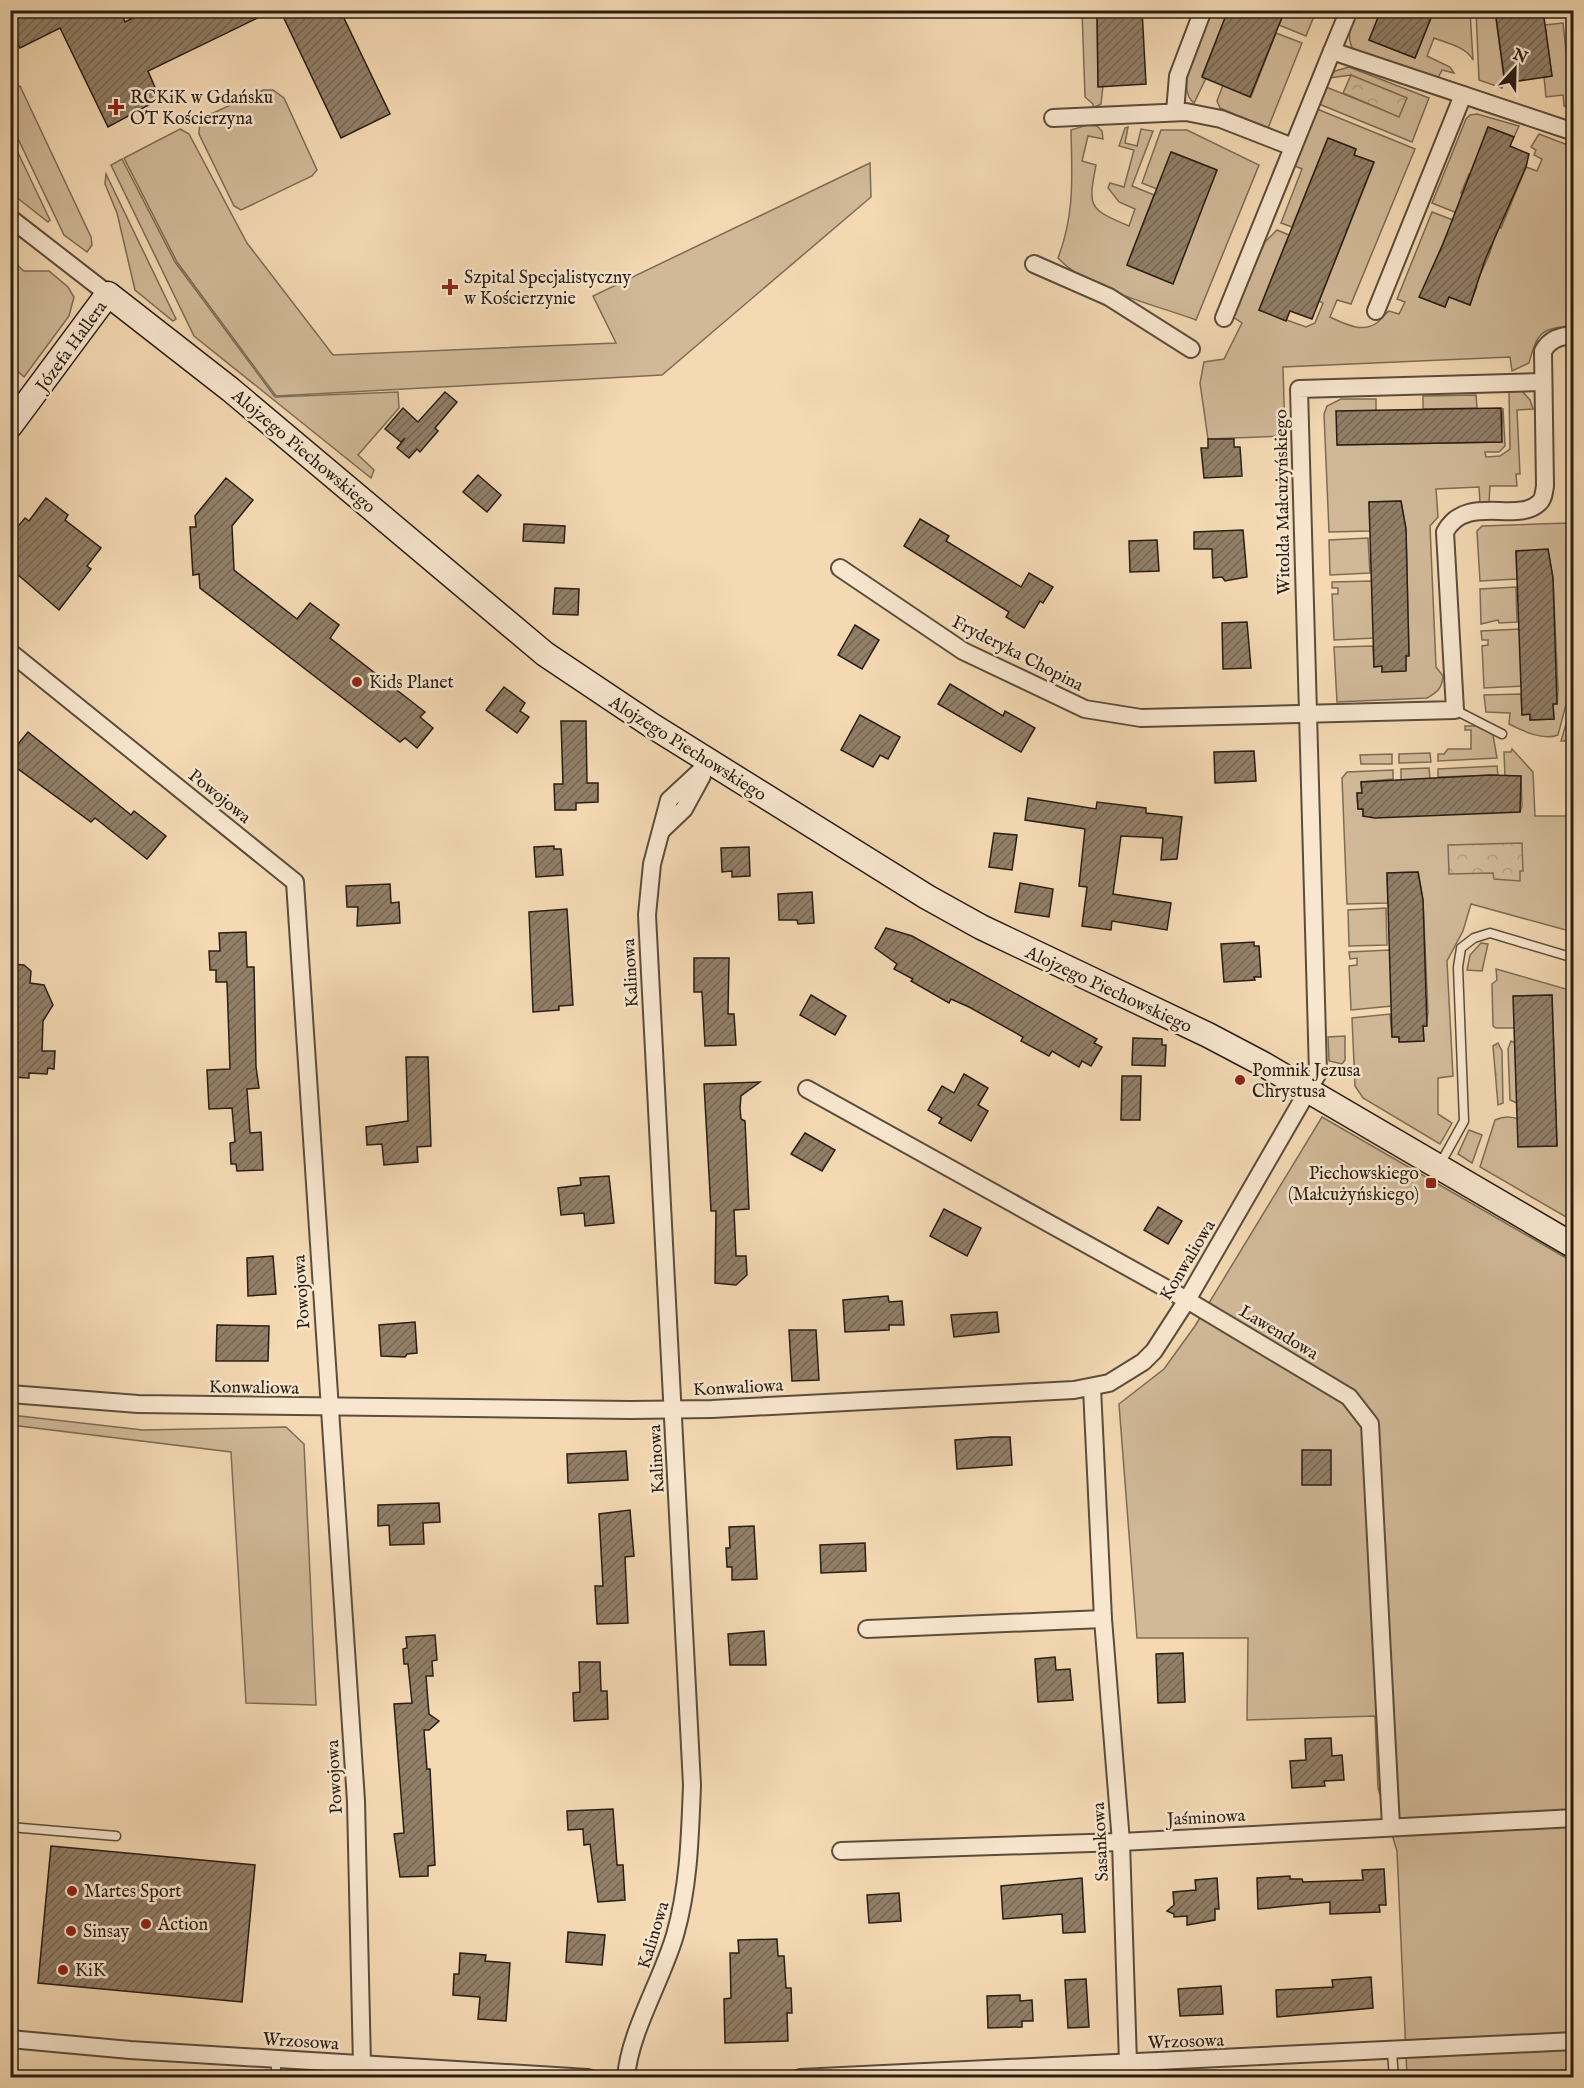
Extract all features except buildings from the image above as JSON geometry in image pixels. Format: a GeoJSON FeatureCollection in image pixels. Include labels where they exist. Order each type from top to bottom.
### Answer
{"type":"FeatureCollection","features":[{"type":"Feature","properties":{"kind":"street"},"geometry":{"type":"LineString","coordinates":[[1175,112],[1178,76],[1203,10]]}},
{"type":"Feature","properties":{"kind":"street"},"geometry":{"type":"LineString","coordinates":[[1224,318],[1349,10]]}},
{"type":"Feature","properties":{"kind":"street"},"geometry":{"type":"LineString","coordinates":[[1332,51],[1574,132]]}},
{"type":"Feature","properties":{"kind":"street"},"geometry":{"type":"LineString","coordinates":[[1376,311],[1463,95]]}},
{"type":"Feature","properties":{"kind":"street"},"geometry":{"type":"LineString","coordinates":[[1053,118],[1175,112],[1221,119],[1293,147]]}},
{"type":"Feature","properties":{"kind":"street","name":"Alojzego Piechowskiego"},"geometry":{"type":"LineString","coordinates":[[10,218],[231,390],[545,654],[710,762],[917,891],[981,927],[1208,1035],[1309,1091],[1574,1246]]}},
{"type":"Feature","properties":{"kind":"street"},"geometry":{"type":"LineString","coordinates":[[1034,264],[1109,297],[1191,349]]}},
{"type":"Feature","properties":{"kind":"street","name":"Józefa Hallera"},"geometry":{"type":"LineString","coordinates":[[10,426],[108,294]]}},
{"type":"Feature","properties":{"kind":"street"},"geometry":{"type":"LineString","coordinates":[[1307,714],[1455,710],[1445,532],[1451,521],[1462,513],[1527,508],[1539,504],[1543,498],[1545,486],[1543,351],[1548,343],[1563,336],[1574,335]]}},
{"type":"Feature","properties":{"kind":"street","name":"Witolda Małcużyńskiego"},"geometry":{"type":"LineString","coordinates":[[1309,1091],[1318,1073],[1320,1059],[1307,714],[1299,389],[1542,382]]}},
{"type":"Feature","properties":{"kind":"street","name":"Fryderyka Chopina"},"geometry":{"type":"LineString","coordinates":[[840,568],[963,651],[1085,709],[1140,718],[1307,714]]}},
{"type":"Feature","properties":{"kind":"street","name":"Powojowa"},"geometry":{"type":"LineString","coordinates":[[10,652],[295,882],[328,1408],[356,1801],[362,2065]]}},
{"type":"Feature","properties":{"kind":"street","name":"Kalinowa"},"geometry":{"type":"LineString","coordinates":[[626,2078],[636,2036],[675,1934],[685,1895],[689,1856],[691,1738],[647,915],[652,864],[669,800],[710,762]]}},
{"type":"Feature","properties":{"kind":"street","name":"Lawendowa"},"geometry":{"type":"LineString","coordinates":[[807,1089],[1187,1300],[1349,1397],[1370,1424],[1391,1826]]}},
{"type":"Feature","properties":{"kind":"street","name":"Konwaliowa"},"geometry":{"type":"LineString","coordinates":[[10,1394],[138,1404],[328,1408],[673,1409],[1092,1388],[1109,1383],[1143,1362],[1154,1351],[1187,1300],[1309,1091]]}},
{"type":"Feature","properties":{"kind":"street","name":"Sasankowa"},"geometry":{"type":"LineString","coordinates":[[1092,1388],[1103,1619],[1121,1842],[1128,2063]]}},
{"type":"Feature","properties":{"kind":"street"},"geometry":{"type":"LineString","coordinates":[[867,1629],[1103,1619]]}},
{"type":"Feature","properties":{"kind":"street","name":"Jaśminowa"},"geometry":{"type":"LineString","coordinates":[[841,1851],[1121,1842],[1574,1818]]}},
{"type":"Feature","properties":{"kind":"street","name":"Wrzosowa"},"geometry":{"type":"LineString","coordinates":[[10,2039],[362,2065],[588,2078]]}},
{"type":"Feature","properties":{"kind":"street","name":"Wrzosowa"},"geometry":{"type":"LineString","coordinates":[[800,2078],[1392,2052],[1574,2041]]}},
{"type":"Feature","properties":{"kind":"lane"},"geometry":{"type":"LineString","coordinates":[[1455,710],[1502,734]]}},
{"type":"Feature","properties":{"kind":"lane"},"geometry":{"type":"LineString","coordinates":[[1438,1168],[1464,1121],[1458,967],[1461,948],[1474,938],[1490,933],[1574,958]]}},
{"type":"Feature","properties":{"kind":"lane"},"geometry":{"type":"LineString","coordinates":[[10,1827],[116,1836]]}},
{"type":"Feature","properties":{"kind":"lane"},"geometry":{"type":"LineString","coordinates":[[1392,2052],[1394,2078]]}},
{"type":"Feature","properties":{"kind":"lane"},"geometry":{"type":"LineString","coordinates":[[275,2059],[277,2078]]}},
{"type":"Feature","properties":{"kind":"green space"},"geometry":{"type":"Polygon","coordinates":[[[1082,11],[1097,11],[1098,86],[1103,86],[1101,104],[1093,108],[1093,104],[1085,97],[1082,11]]]}},
{"type":"Feature","properties":{"kind":"green space"},"geometry":{"type":"Polygon","coordinates":[[[1210,11],[1228,11],[1202,76],[1206,78],[1194,103],[1188,96],[1188,73],[1196,45],[1210,11]]]}},
{"type":"Feature","properties":{"kind":"green space"},"geometry":{"type":"Polygon","coordinates":[[[1285,11],[1316,11],[1306,36],[1279,25],[1285,11]]]}},
{"type":"Feature","properties":{"kind":"green space"},"geometry":{"type":"Polygon","coordinates":[[[1357,11],[1381,11],[1369,40],[1415,58],[1434,11],[1470,11],[1473,60],[1461,49],[1434,38],[1427,56],[1450,67],[1454,73],[1442,70],[1436,82],[1355,52],[1349,37],[1357,11]]]}},
{"type":"Feature","properties":{"kind":"green space"},"geometry":{"type":"Polygon","coordinates":[[[1476,11],[1495,11],[1504,79],[1502,88],[1479,80],[1476,11]]]}},
{"type":"Feature","properties":{"kind":"green space"},"geometry":{"type":"Polygon","coordinates":[[[1563,23],[1572,106],[1564,106],[1563,95],[1546,97],[1544,77],[1552,76],[1545,25],[1563,23]]]}},
{"type":"Feature","properties":{"kind":"green space"},"geometry":{"type":"Polygon","coordinates":[[[1276,33],[1302,43],[1268,128],[1220,108],[1217,101],[1223,85],[1251,97],[1276,33]]]}},
{"type":"Feature","properties":{"kind":"green space"},"geometry":{"type":"Polygon","coordinates":[[[1349,67],[1429,98],[1412,142],[1319,104],[1326,87],[1399,116],[1351,75],[1329,78],[1335,71],[1349,67]]]}},
{"type":"Feature","properties":{"kind":"green space"},"geometry":{"type":"Polygon","coordinates":[[[1351,75],[1407,98],[1399,117],[1343,93],[1351,75]]]}},
{"type":"Feature","properties":{"kind":"green space"},"geometry":{"type":"Polygon","coordinates":[[[20,86],[91,237],[92,245],[87,252],[64,235],[11,124],[11,91],[20,86]]]}},
{"type":"Feature","properties":{"kind":"green space"},"geometry":{"type":"Polygon","coordinates":[[[263,90],[273,90],[284,98],[317,170],[312,176],[241,210],[234,206],[199,134],[200,119],[263,90]]]}},
{"type":"Feature","properties":{"kind":"green space"},"geometry":{"type":"Polygon","coordinates":[[[1317,109],[1415,149],[1351,304],[1337,300],[1330,317],[1360,328],[1372,326],[1389,311],[1399,314],[1405,302],[1397,299],[1432,212],[1453,220],[1420,297],[1445,307],[1449,297],[1470,305],[1477,286],[1475,285],[1491,250],[1495,226],[1501,228],[1526,167],[1537,171],[1542,159],[1534,155],[1536,150],[1531,147],[1539,134],[1573,147],[1573,325],[1542,334],[1535,344],[1529,363],[1512,371],[1510,357],[1283,367],[1285,436],[1208,439],[1200,383],[1204,362],[1224,359],[1242,323],[1233,317],[1265,242],[1277,230],[1289,235],[1259,310],[1306,327],[1315,323],[1323,303],[1319,301],[1374,163],[1354,155],[1356,149],[1328,138],[1292,227],[1281,223],[1302,169],[1295,166],[1317,109]]]}},
{"type":"Feature","properties":{"kind":"green space"},"geometry":{"type":"Polygon","coordinates":[[[1477,114],[1519,126],[1514,137],[1488,127],[1472,175],[1469,174],[1461,193],[1464,195],[1457,213],[1432,203],[1466,119],[1470,115],[1477,114]]]}},
{"type":"Feature","properties":{"kind":"green space"},"geometry":{"type":"Polygon","coordinates":[[[1087,125],[1097,126],[1102,131],[1103,139],[1088,136],[1082,161],[1096,165],[1092,190],[1094,205],[1105,215],[1129,226],[1135,209],[1119,202],[1108,188],[1110,183],[1124,187],[1134,150],[1119,146],[1125,128],[1128,127],[1125,143],[1137,146],[1141,129],[1153,131],[1132,186],[1154,195],[1127,265],[1172,283],[1217,170],[1172,152],[1157,189],[1142,183],[1161,130],[1187,130],[1259,165],[1196,320],[1103,287],[1070,269],[1058,258],[1070,210],[1071,130],[1087,125]]]}},
{"type":"Feature","properties":{"kind":"green space"},"geometry":{"type":"Polygon","coordinates":[[[180,129],[189,134],[247,243],[333,355],[616,343],[593,296],[870,163],[871,197],[662,375],[276,396],[177,262],[124,158],[180,129]]]}},
{"type":"Feature","properties":{"kind":"green space"},"geometry":{"type":"Polygon","coordinates":[[[11,138],[50,220],[48,222],[11,193],[11,138]]]}},
{"type":"Feature","properties":{"kind":"green space"},"geometry":{"type":"Polygon","coordinates":[[[122,159],[175,262],[275,397],[398,392],[399,408],[358,455],[374,470],[371,478],[194,336],[111,165],[122,159]]]}},
{"type":"Feature","properties":{"kind":"green space"},"geometry":{"type":"Polygon","coordinates":[[[106,174],[176,319],[173,321],[135,290],[117,213],[105,184],[106,174]]]}},
{"type":"Feature","properties":{"kind":"green space"},"geometry":{"type":"Polygon","coordinates":[[[11,260],[24,271],[49,271],[68,287],[74,297],[69,316],[24,377],[11,365],[11,260]]]}},
{"type":"Feature","properties":{"kind":"green space"},"geometry":{"type":"Polygon","coordinates":[[[1522,391],[1530,400],[1533,409],[1517,410],[1520,474],[1516,474],[1517,486],[1490,486],[1489,502],[1480,503],[1479,487],[1436,489],[1438,517],[1430,526],[1436,667],[1443,676],[1442,684],[1437,692],[1427,698],[1337,702],[1334,647],[1373,646],[1374,667],[1382,666],[1382,672],[1406,670],[1406,656],[1409,655],[1406,529],[1401,501],[1369,502],[1370,531],[1329,532],[1324,414],[1327,406],[1341,399],[1376,399],[1376,410],[1338,445],[1501,442],[1503,408],[1505,446],[1499,452],[1485,452],[1486,457],[1500,456],[1510,449],[1509,392],[1522,391]]]}},
{"type":"Feature","properties":{"kind":"green space"},"geometry":{"type":"Polygon","coordinates":[[[1476,395],[1477,408],[1423,409],[1423,396],[1476,395]]]}},
{"type":"Feature","properties":{"kind":"green space"},"geometry":{"type":"Polygon","coordinates":[[[1568,523],[1567,701],[1558,735],[1546,737],[1520,730],[1509,724],[1510,713],[1486,712],[1484,695],[1521,694],[1522,715],[1530,714],[1530,720],[1554,719],[1553,704],[1557,704],[1558,690],[1553,578],[1548,550],[1516,551],[1517,579],[1480,581],[1477,531],[1482,526],[1568,523]]]}},
{"type":"Feature","properties":{"kind":"green space"},"geometry":{"type":"Polygon","coordinates":[[[1368,538],[1370,573],[1330,575],[1329,540],[1368,538]]]}},
{"type":"Feature","properties":{"kind":"green space"},"geometry":{"type":"Polygon","coordinates":[[[1372,581],[1374,638],[1334,640],[1332,594],[1338,594],[1338,588],[1332,588],[1332,582],[1372,581]]]}},
{"type":"Feature","properties":{"kind":"green space"},"geometry":{"type":"Polygon","coordinates":[[[1516,587],[1517,622],[1499,623],[1498,620],[1481,624],[1480,589],[1516,587]]]}},
{"type":"Feature","properties":{"kind":"green space"},"geometry":{"type":"Polygon","coordinates":[[[1520,629],[1523,686],[1484,688],[1482,646],[1488,645],[1488,640],[1482,640],[1481,631],[1520,629]]]}},
{"type":"Feature","properties":{"kind":"green space"},"geometry":{"type":"Polygon","coordinates":[[[1573,700],[1573,741],[1561,741],[1573,700]]]}},
{"type":"Feature","properties":{"kind":"green space"},"geometry":{"type":"Polygon","coordinates":[[[1465,726],[1479,726],[1493,735],[1497,758],[1438,761],[1438,754],[1444,754],[1448,749],[1471,749],[1471,730],[1465,730],[1465,726]]]}},
{"type":"Feature","properties":{"kind":"green space"},"geometry":{"type":"Polygon","coordinates":[[[1512,749],[1533,772],[1535,816],[1573,816],[1573,932],[1471,904],[1463,931],[1447,961],[1453,1076],[1438,1078],[1438,1114],[1452,1123],[1440,1144],[1363,1098],[1355,1086],[1352,1018],[1390,1014],[1392,1037],[1399,1037],[1400,1042],[1424,1041],[1423,1026],[1426,1026],[1428,1013],[1423,900],[1418,872],[1387,873],[1388,903],[1347,904],[1342,778],[1347,772],[1393,770],[1393,779],[1361,782],[1362,793],[1357,793],[1358,809],[1363,809],[1363,816],[1520,812],[1522,806],[1521,776],[1505,777],[1504,752],[1511,752],[1512,749]]]}},
{"type":"Feature","properties":{"kind":"green space"},"geometry":{"type":"Polygon","coordinates":[[[1430,753],[1431,762],[1399,763],[1399,754],[1430,753]]]}},
{"type":"Feature","properties":{"kind":"green space"},"geometry":{"type":"Polygon","coordinates":[[[1392,754],[1392,764],[1361,764],[1360,755],[1392,754]]]}},
{"type":"Feature","properties":{"kind":"green space"},"geometry":{"type":"Polygon","coordinates":[[[1497,766],[1498,775],[1438,777],[1438,769],[1497,766]]]}},
{"type":"Feature","properties":{"kind":"green space"},"geometry":{"type":"Polygon","coordinates":[[[1429,768],[1430,779],[1401,781],[1401,769],[1429,768]]]}},
{"type":"Feature","properties":{"kind":"green space"},"geometry":{"type":"Polygon","coordinates":[[[1522,843],[1523,871],[1520,871],[1520,881],[1494,879],[1493,873],[1449,874],[1448,845],[1522,843]]]}},
{"type":"Feature","properties":{"kind":"green space"},"geometry":{"type":"Polygon","coordinates":[[[1386,908],[1387,945],[1349,946],[1348,910],[1386,908]]]}},
{"type":"Feature","properties":{"kind":"green space"},"geometry":{"type":"Polygon","coordinates":[[[1481,943],[1488,944],[1482,971],[1467,970],[1470,955],[1481,943]]]}},
{"type":"Feature","properties":{"kind":"green space"},"geometry":{"type":"Polygon","coordinates":[[[1390,950],[1392,1006],[1351,1010],[1349,966],[1357,965],[1357,958],[1350,959],[1349,952],[1390,950]]]}},
{"type":"Feature","properties":{"kind":"green space"},"geometry":{"type":"Polygon","coordinates":[[[1496,969],[1573,991],[1573,1221],[1480,1167],[1495,1120],[1504,1117],[1521,1120],[1557,1145],[1552,995],[1514,996],[1515,1028],[1496,1028],[1493,1026],[1492,984],[1497,980],[1496,969]]]}},
{"type":"Feature","properties":{"kind":"green space"},"geometry":{"type":"Polygon","coordinates":[[[1345,1036],[1345,1060],[1342,1064],[1329,1061],[1328,1037],[1345,1036]]]}},
{"type":"Feature","properties":{"kind":"green space"},"geometry":{"type":"Polygon","coordinates":[[[1511,1041],[1515,1043],[1517,1103],[1510,1100],[1508,1049],[1511,1041]]]}},
{"type":"Feature","properties":{"kind":"green space"},"geometry":{"type":"Polygon","coordinates":[[[1498,1043],[1502,1051],[1503,1103],[1498,1105],[1493,1046],[1498,1043]]]}},
{"type":"Feature","properties":{"kind":"green space"},"geometry":{"type":"Polygon","coordinates":[[[1322,1117],[1573,1262],[1573,2077],[1407,2077],[1397,1851],[1378,1788],[1375,1716],[1247,1720],[1248,1638],[1137,1638],[1119,1404],[1164,1369],[1195,1326],[1322,1117]]]}},
{"type":"Feature","properties":{"kind":"green space"},"geometry":{"type":"Polygon","coordinates":[[[1469,1130],[1482,1135],[1472,1163],[1458,1154],[1469,1130]]]}},
{"type":"Feature","properties":{"kind":"green space"},"geometry":{"type":"Polygon","coordinates":[[[11,1415],[143,1430],[286,1427],[304,1444],[316,1705],[246,1703],[231,1452],[11,1425],[11,1415]]]}},
{"type":"Feature","properties":{"kind":"place","name":"RCKiK w Gdańsku OT Kościerzyna"},"geometry":{"type":"Point","coordinates":[116,107]}},
{"type":"Feature","properties":{"kind":"place","name":"Szpital Specjalistyczny w Kościerzynie"},"geometry":{"type":"Point","coordinates":[450,287]}},
{"type":"Feature","properties":{"kind":"place","name":"Kids Planet"},"geometry":{"type":"Point","coordinates":[357,682]}},
{"type":"Feature","properties":{"kind":"place","name":"Pomnik Jezusa Chrystusa"},"geometry":{"type":"Point","coordinates":[1240,1080]}},
{"type":"Feature","properties":{"kind":"place","name":"Piechowskiego (Małcużyńskiego)"},"geometry":{"type":"Point","coordinates":[1431,1183]}},
{"type":"Feature","properties":{"kind":"place","name":"Martes Sport"},"geometry":{"type":"Point","coordinates":[72,1891]}},
{"type":"Feature","properties":{"kind":"place","name":"Action"},"geometry":{"type":"Point","coordinates":[146,1924]}},
{"type":"Feature","properties":{"kind":"place","name":"Sinsay"},"geometry":{"type":"Point","coordinates":[71,1931]}},
{"type":"Feature","properties":{"kind":"place","name":"KiK"},"geometry":{"type":"Point","coordinates":[63,1970]}}]}
